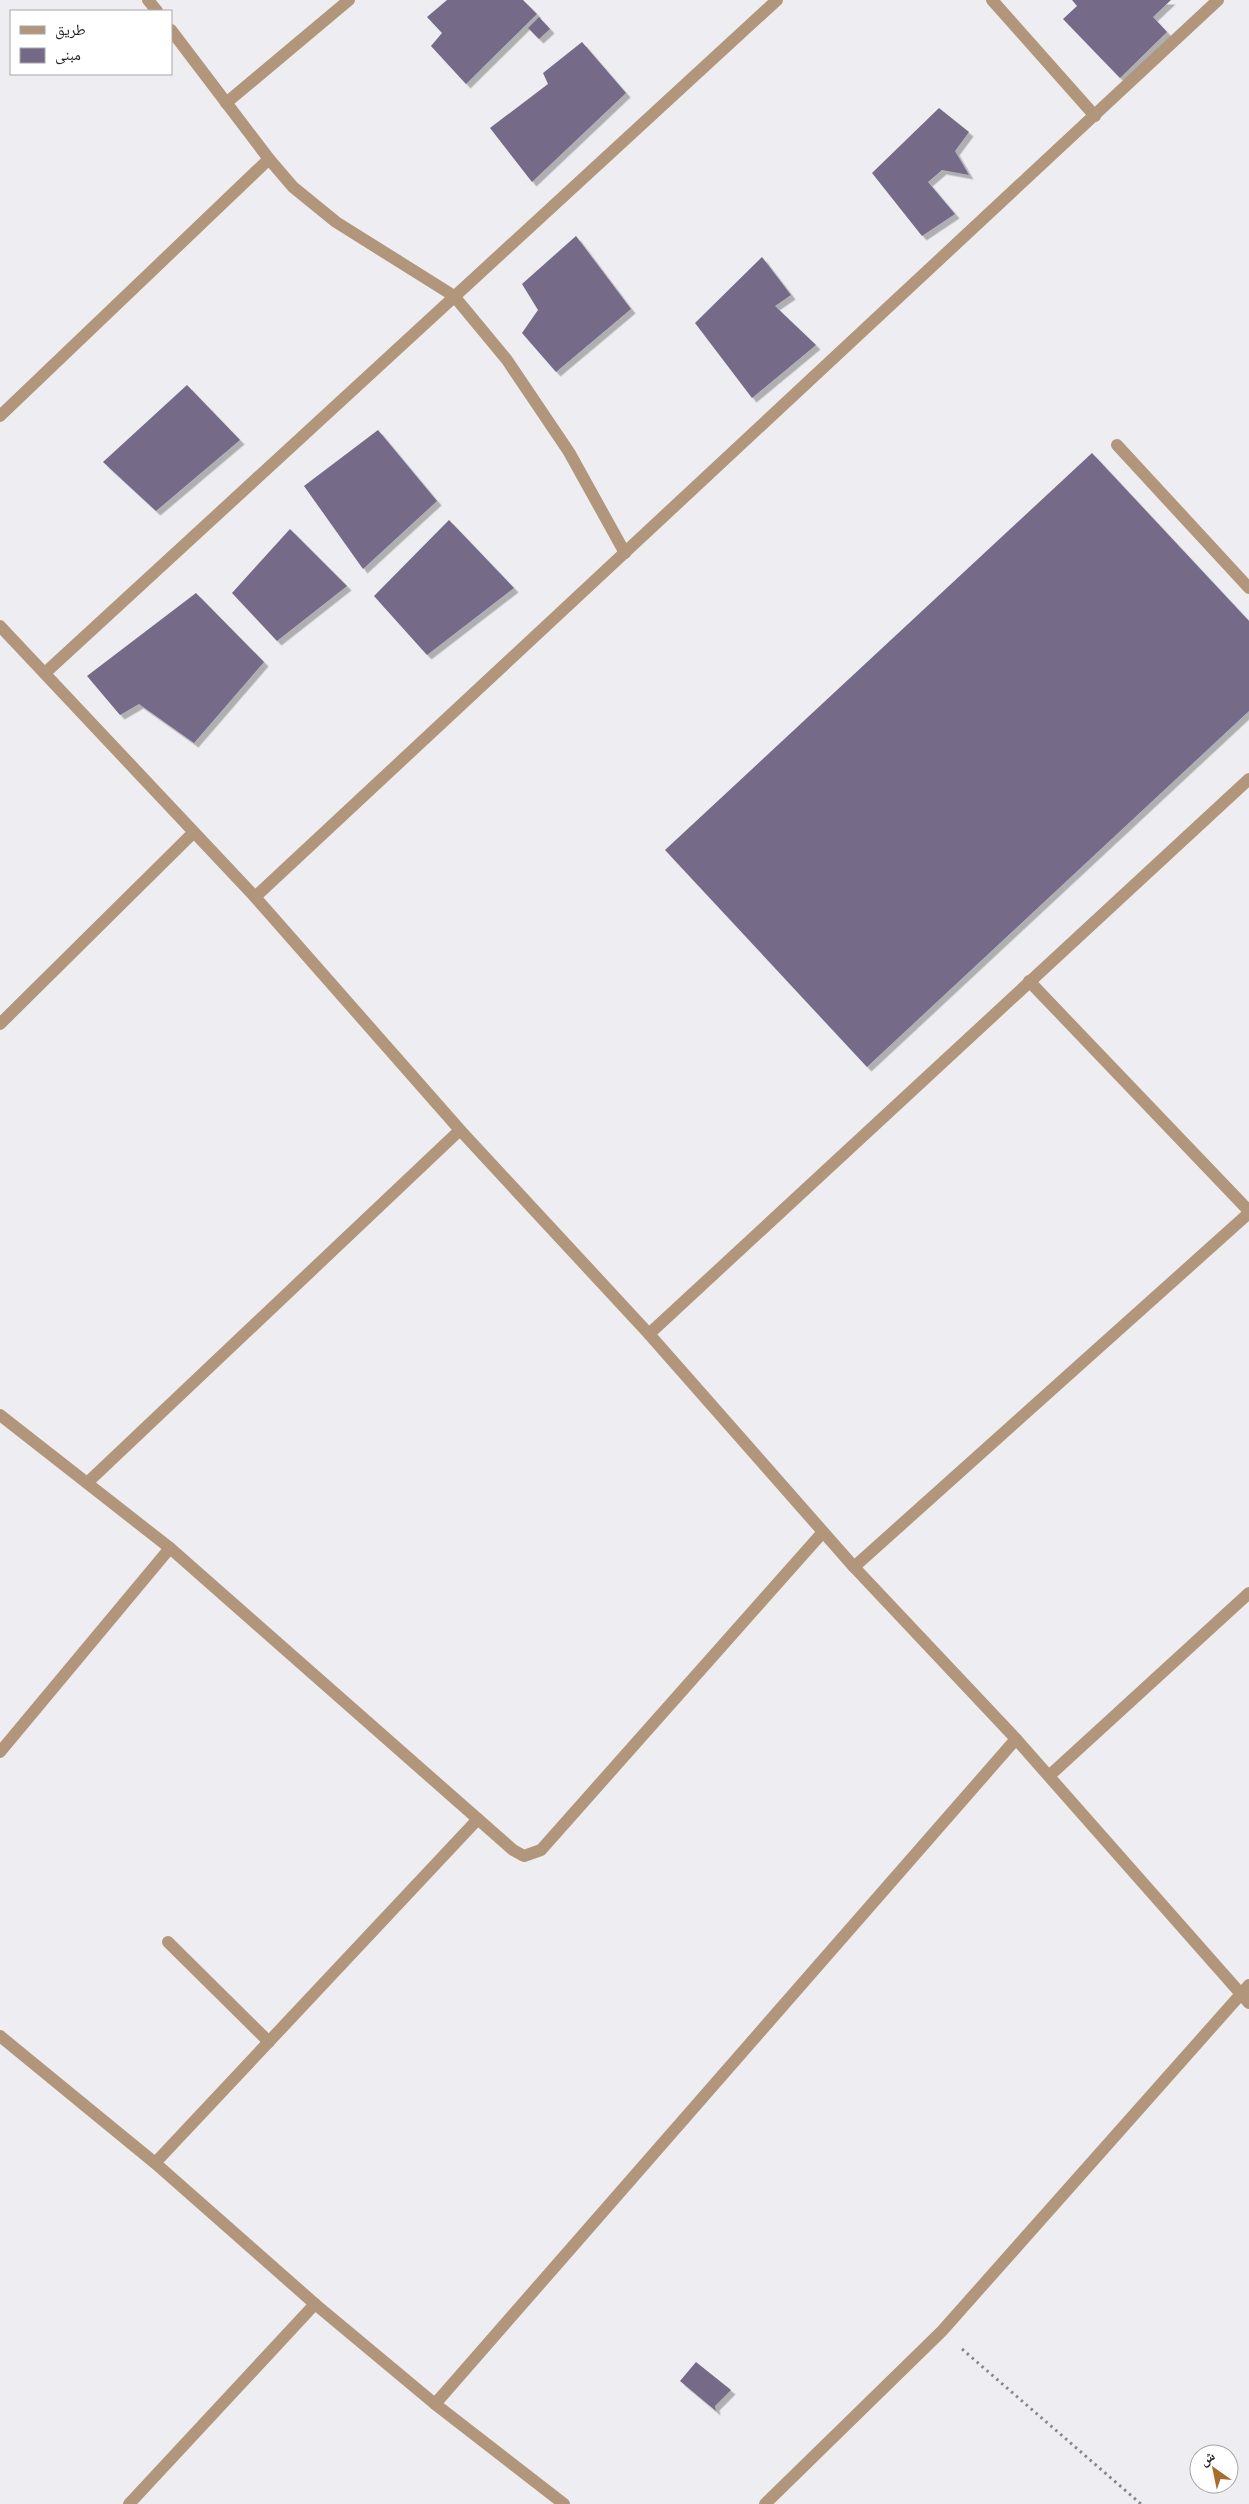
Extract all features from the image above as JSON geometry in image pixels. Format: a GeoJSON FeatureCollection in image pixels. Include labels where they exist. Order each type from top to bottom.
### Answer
{"type":"FeatureCollection","features":[{"type":"Feature","properties":{"kind":"street"},"geometry":{"type":"LineString","coordinates":[[148,0],[156,10]]}},
{"type":"Feature","properties":{"kind":"street"},"geometry":{"type":"LineString","coordinates":[[226,103],[349,0]]}},
{"type":"Feature","properties":{"kind":"street"},"geometry":{"type":"LineString","coordinates":[[45,673],[777,0]]}},
{"type":"Feature","properties":{"kind":"street"},"geometry":{"type":"LineString","coordinates":[[992,0],[1095,116]]}},
{"type":"Feature","properties":{"kind":"street"},"geometry":{"type":"LineString","coordinates":[[255,897],[1218,0]]}},
{"type":"Feature","properties":{"kind":"street"},"geometry":{"type":"LineString","coordinates":[[172,31],[269,160],[293,187],[336,222],[454,296],[507,360],[569,452],[625,553]]}},
{"type":"Feature","properties":{"kind":"street"},"geometry":{"type":"LineString","coordinates":[[0,416],[269,160]]}},
{"type":"Feature","properties":{"kind":"street"},"geometry":{"type":"LineString","coordinates":[[1117,445],[1249,588]]}},
{"type":"Feature","properties":{"kind":"street"},"geometry":{"type":"LineString","coordinates":[[0,626],[255,897],[460,1130],[649,1334],[854,1567],[1016,1739],[1246,1994],[942,2331],[766,2504]]}},
{"type":"Feature","properties":{"kind":"street"},"geometry":{"type":"LineString","coordinates":[[649,1334],[1249,779]]}},
{"type":"Feature","properties":{"kind":"street"},"geometry":{"type":"LineString","coordinates":[[0,1024],[193,833]]}},
{"type":"Feature","properties":{"kind":"street"},"geometry":{"type":"LineString","coordinates":[[854,1567],[1249,1212],[1029,982]]}},
{"type":"Feature","properties":{"kind":"street"},"geometry":{"type":"LineString","coordinates":[[87,1483],[460,1130]]}},
{"type":"Feature","properties":{"kind":"street"},"geometry":{"type":"LineString","coordinates":[[0,1415],[170,1548],[513,1850],[524,1856],[541,1850],[823,1532]]}},
{"type":"Feature","properties":{"kind":"street"},"geometry":{"type":"LineString","coordinates":[[0,1752],[170,1548]]}},
{"type":"Feature","properties":{"kind":"street"},"geometry":{"type":"LineString","coordinates":[[1049,1776],[1249,1593]]}},
{"type":"Feature","properties":{"kind":"street"},"geometry":{"type":"LineString","coordinates":[[435,2404],[1016,1739]]}},
{"type":"Feature","properties":{"kind":"street"},"geometry":{"type":"LineString","coordinates":[[155,2163],[478,1819]]}},
{"type":"Feature","properties":{"kind":"street"},"geometry":{"type":"LineString","coordinates":[[168,1942],[268,2042]]}},
{"type":"Feature","properties":{"kind":"street"},"geometry":{"type":"LineString","coordinates":[[0,2036],[155,2163],[315,2304],[435,2404],[564,2504]]}},
{"type":"Feature","properties":{"kind":"street"},"geometry":{"type":"LineString","coordinates":[[129,2504],[315,2304]]}},
{"type":"Feature","properties":{"kind":"path"},"geometry":{"type":"LineString","coordinates":[[942,2331],[1141,2504]]}},
{"type":"Feature","properties":{"kind":"building"},"geometry":{"type":"Polygon","coordinates":[[[447,0],[523,0],[537,14],[466,84],[431,46],[442,33],[427,17],[447,0]]]}},
{"type":"Feature","properties":{"kind":"building"},"geometry":{"type":"Polygon","coordinates":[[[1072,0],[1171,0],[1153,17],[1167,32],[1120,78],[1063,19],[1077,6],[1072,0]]]}},
{"type":"Feature","properties":{"kind":"building"},"geometry":{"type":"Polygon","coordinates":[[[539,17],[550,29],[539,39],[528,28],[539,17]]]}},
{"type":"Feature","properties":{"kind":"building"},"geometry":{"type":"Polygon","coordinates":[[[582,42],[626,93],[532,182],[490,128],[548,84],[543,73],[582,42]]]}},
{"type":"Feature","properties":{"kind":"building"},"geometry":{"type":"Polygon","coordinates":[[[939,108],[969,132],[955,151],[969,175],[942,170],[928,182],[955,214],[922,236],[872,173],[939,108]]]}},
{"type":"Feature","properties":{"kind":"building"},"geometry":{"type":"Polygon","coordinates":[[[576,236],[631,309],[556,372],[522,333],[538,310],[522,284],[576,236]]]}},
{"type":"Feature","properties":{"kind":"building"},"geometry":{"type":"Polygon","coordinates":[[[762,257],[791,295],[775,306],[816,345],[752,398],[695,323],[762,257]]]}},
{"type":"Feature","properties":{"kind":"building"},"geometry":{"type":"Polygon","coordinates":[[[187,385],[240,440],[156,511],[103,462],[187,385]]]}},
{"type":"Feature","properties":{"kind":"building"},"geometry":{"type":"Polygon","coordinates":[[[378,430],[437,501],[363,569],[304,486],[378,430]]]}},
{"type":"Feature","properties":{"kind":"building"},"geometry":{"type":"Polygon","coordinates":[[[1092,453],[1249,621],[1249,711],[867,1067],[665,850],[1092,453]]]}},
{"type":"Feature","properties":{"kind":"building"},"geometry":{"type":"Polygon","coordinates":[[[449,520],[514,588],[427,655],[374,596],[449,520]]]}},
{"type":"Feature","properties":{"kind":"building"},"geometry":{"type":"Polygon","coordinates":[[[290,529],[347,586],[277,641],[232,593],[290,529]]]}},
{"type":"Feature","properties":{"kind":"building"},"geometry":{"type":"Polygon","coordinates":[[[196,593],[264,662],[194,743],[139,704],[120,715],[87,676],[196,593]]]}},
{"type":"Feature","properties":{"kind":"building"},"geometry":{"type":"Polygon","coordinates":[[[696,2362],[731,2390],[715,2406],[716,2411],[680,2381],[696,2362]]]}}]}
